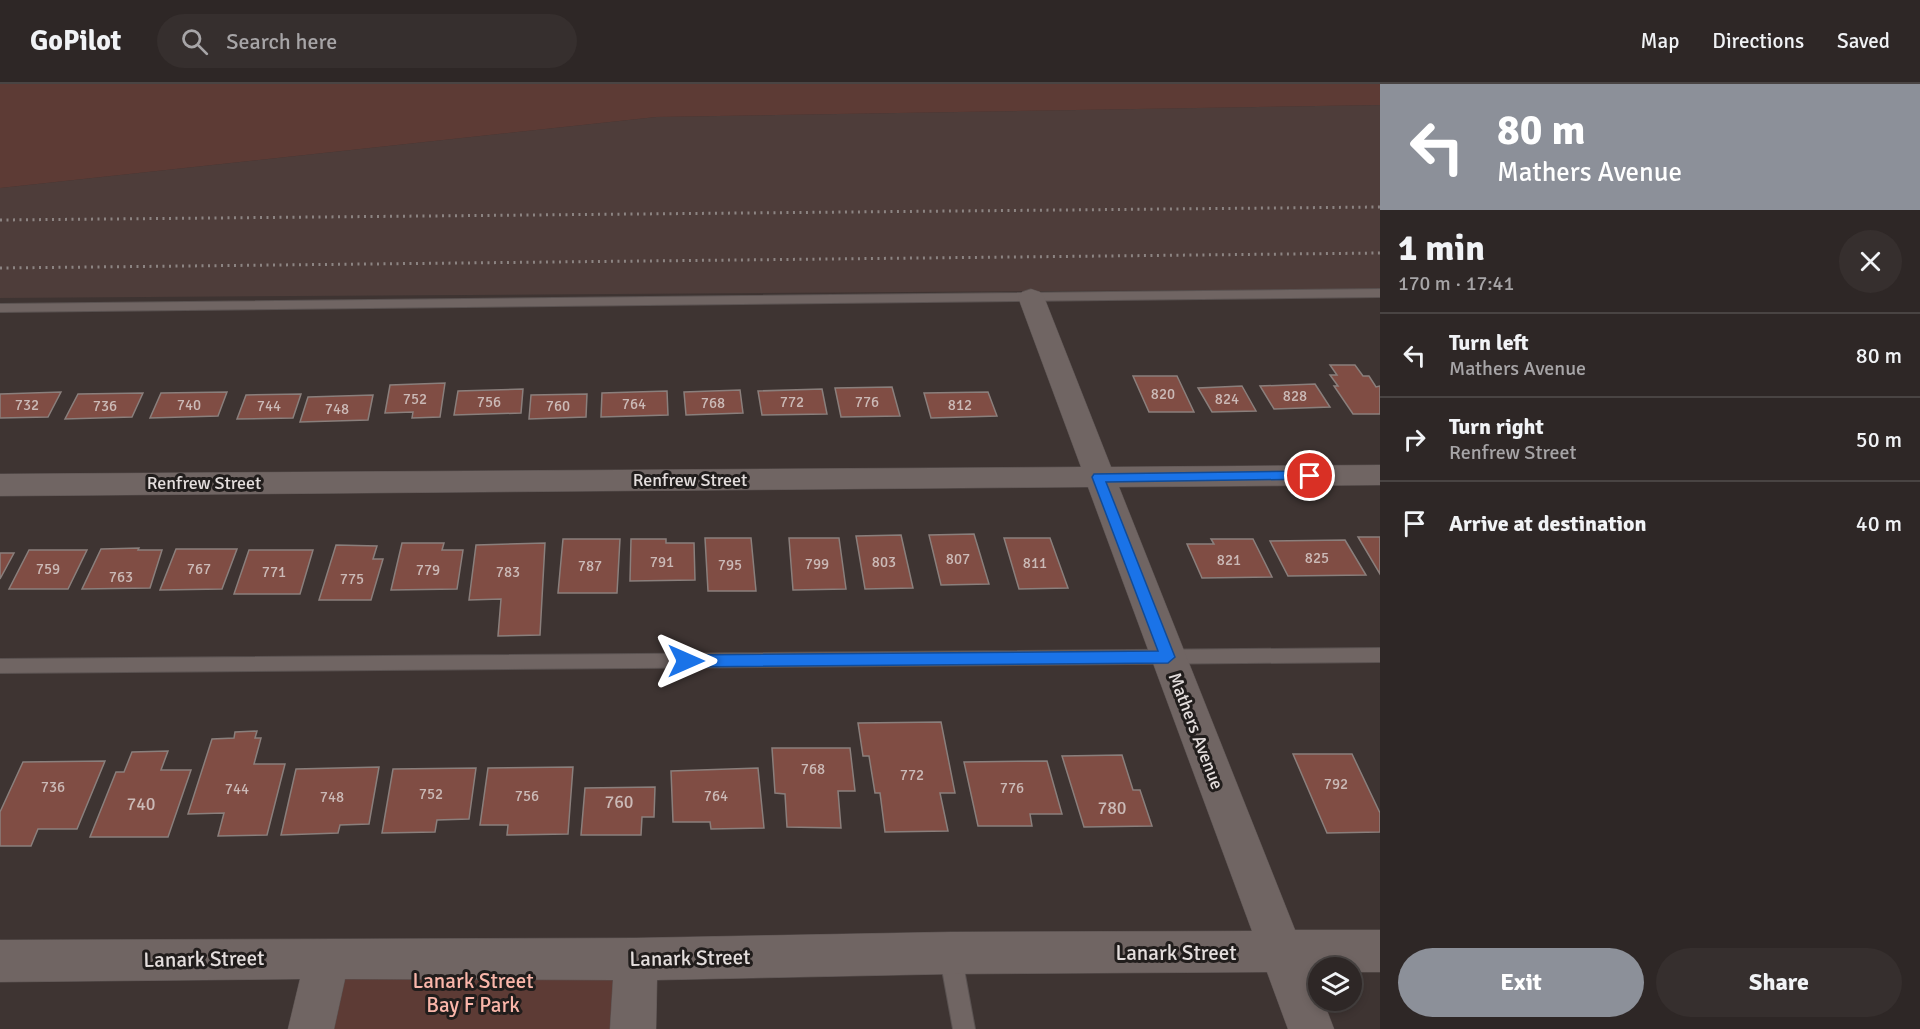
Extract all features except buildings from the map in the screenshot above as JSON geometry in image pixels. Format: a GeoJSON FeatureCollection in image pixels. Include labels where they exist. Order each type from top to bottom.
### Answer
{"type":"FeatureCollection","features":[{"type":"Feature","properties":{"kind":"street","name":"Mathers Avenue"},"geometry":{"type":"LineString","coordinates":[[1031,297],[1311,1029]]}},
{"type":"Feature","properties":{"kind":"street","name":"Renfrew Street"},"geometry":{"type":"LineString","coordinates":[[0,484],[1380,475]]}},
{"type":"Feature","properties":{"kind":"street","name":"Lanark Street"},"geometry":{"type":"LineString","coordinates":[[0,961],[327,958],[636,959],[1380,951]]}},
{"type":"Feature","properties":{"kind":"street"},"geometry":{"type":"LineString","coordinates":[[311,1029],[327,958]]}},
{"type":"Feature","properties":{"kind":"street"},"geometry":{"type":"LineString","coordinates":[[633,1029],[636,959]]}},
{"type":"Feature","properties":{"kind":"lane"},"geometry":{"type":"LineString","coordinates":[[0,308],[1380,294]]}},
{"type":"Feature","properties":{"kind":"lane"},"geometry":{"type":"LineString","coordinates":[[0,666],[1380,655]]}},
{"type":"Feature","properties":{"kind":"lane"},"geometry":{"type":"LineString","coordinates":[[950,954],[963,1029]]}},
{"type":"Feature","properties":{"kind":"shaded area"},"geometry":{"type":"Polygon","coordinates":[[[1380,105],[1380,289],[0,298],[0,188],[656,117],[1380,105]]]}},
{"type":"Feature","properties":{"kind":"green space"},"geometry":{"type":"Polygon","coordinates":[[[0,84],[1380,84],[1380,105],[656,117],[0,188],[0,84]]]}},
{"type":"Feature","properties":{"kind":"green space","name":"Lanark Street Bay F Park"},"geometry":{"type":"Polygon","coordinates":[[[327,958],[636,959],[633,1029],[311,1029],[327,958]]]}},
{"type":"Feature","properties":{"kind":"railway"},"geometry":{"type":"LineString","coordinates":[[0,220],[1380,207]]}},
{"type":"Feature","properties":{"kind":"railway"},"geometry":{"type":"LineString","coordinates":[[0,268],[1380,253]]}},
{"type":"Feature","properties":{"kind":"route"},"geometry":{"type":"LineString","coordinates":[[686,661],[1168,657],[1098,477],[1310,476]]}}]}
